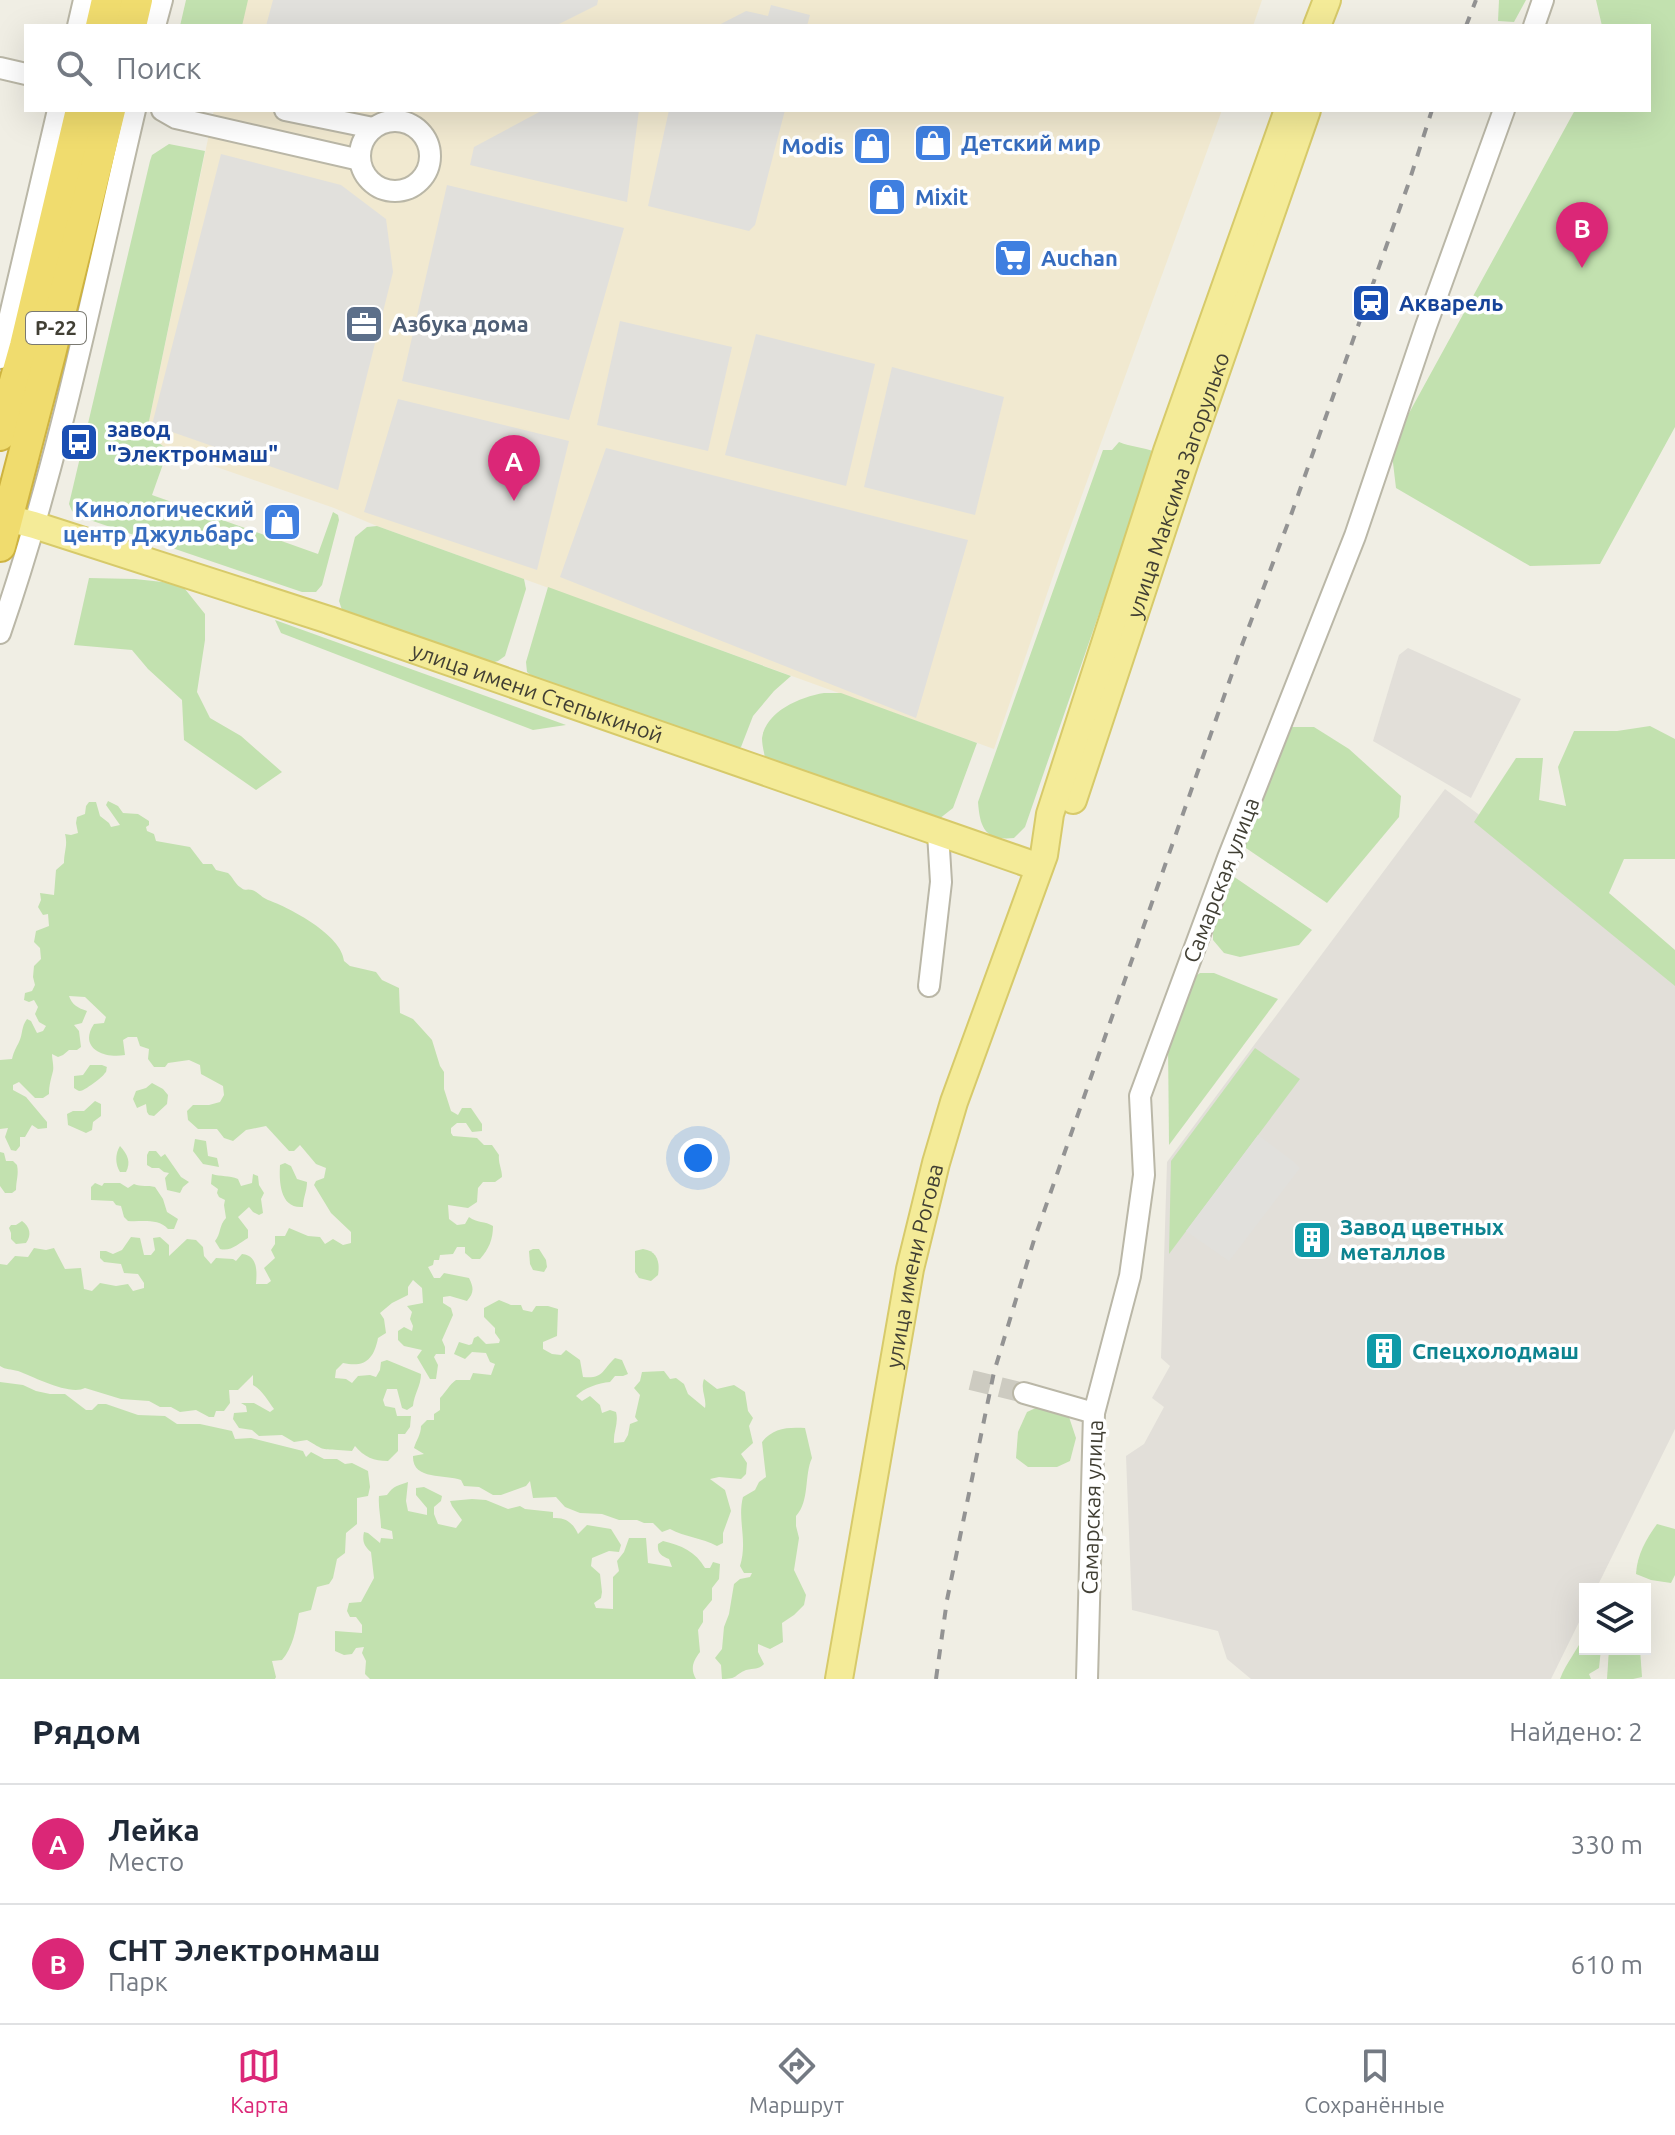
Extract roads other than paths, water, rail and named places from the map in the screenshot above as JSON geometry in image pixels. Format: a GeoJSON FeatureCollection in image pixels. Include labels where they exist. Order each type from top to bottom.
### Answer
{"type":"FeatureCollection","features":[{"type":"Feature","properties":{"kind":"highway"},"geometry":{"type":"LineString","coordinates":[[101,24],[107,0]]}},
{"type":"Feature","properties":{"kind":"highway"},"geometry":{"type":"LineString","coordinates":[[131,24],[137,0]]}},
{"type":"Feature","properties":{"kind":"highway","name":"Р-22"},"geometry":{"type":"LineString","coordinates":[[0,435],[25,346],[81,112]]}},
{"type":"Feature","properties":{"kind":"highway","name":"Р-22"},"geometry":{"type":"LineString","coordinates":[[10,528],[110,112]]}},
{"type":"Feature","properties":{"kind":"main road"},"geometry":{"type":"LineString","coordinates":[[1318,24],[1327,0]]}},
{"type":"Feature","properties":{"kind":"main road"},"geometry":{"type":"LineString","coordinates":[[1337,24],[1345,0]]}},
{"type":"Feature","properties":{"kind":"main road","name":"улица Максима Загорулько"},"geometry":{"type":"LineString","coordinates":[[1042,861],[1050,814],[1162,466],[1287,112]]}},
{"type":"Feature","properties":{"kind":"main road","name":"улица Максима Загорулько"},"geometry":{"type":"LineString","coordinates":[[1042,861],[1064,828],[1186,458],[1306,112]]}},
{"type":"Feature","properties":{"kind":"main road","name":"улица имени Степыкиной"},"geometry":{"type":"LineString","coordinates":[[10,528],[357,629],[938,833],[1042,861]]}},
{"type":"Feature","properties":{"kind":"main road","name":"улица имени Рогова"},"geometry":{"type":"LineString","coordinates":[[839,1679],[910,1269],[924,1208],[954,1102],[1042,861]]}},
{"type":"Feature","properties":{"kind":"street"},"geometry":{"type":"LineString","coordinates":[[78,24],[84,0]]}},
{"type":"Feature","properties":{"kind":"street"},"geometry":{"type":"LineString","coordinates":[[156,24],[162,0]]}},
{"type":"Feature","properties":{"kind":"street"},"geometry":{"type":"LineString","coordinates":[[1535,24],[1543,0]]}},
{"type":"Feature","properties":{"kind":"street"},"geometry":{"type":"LineString","coordinates":[[0,68],[24,74]]}},
{"type":"Feature","properties":{"kind":"street","name":"Р-22"},"geometry":{"type":"LineString","coordinates":[[0,358],[58,112]]}},
{"type":"Feature","properties":{"kind":"street"},"geometry":{"type":"LineString","coordinates":[[0,633],[10,528],[54,456],[135,112]]}},
{"type":"Feature","properties":{"kind":"street"},"geometry":{"type":"LineString","coordinates":[[166,112],[176,118],[360,160]]}},
{"type":"Feature","properties":{"kind":"street"},"geometry":{"type":"LineString","coordinates":[[295,112],[373,128]]}},
{"type":"Feature","properties":{"kind":"street","name":"Самарская улица"},"geometry":{"type":"LineString","coordinates":[[1087,1679],[1094,1413],[1130,1276],[1144,1175],[1140,1096],[1228,858],[1355,536],[1503,112]]}},
{"type":"Feature","properties":{"kind":"street"},"geometry":{"type":"LineString","coordinates":[[399,121],[418,130],[427,142],[430,157],[422,179],[399,191],[385,190],[373,184],[364,173],[360,160],[365,137],[373,128],[399,121]]}},
{"type":"Feature","properties":{"kind":"street"},"geometry":{"type":"LineString","coordinates":[[929,986],[941,882],[938,833]]}},
{"type":"Feature","properties":{"kind":"street"},"geometry":{"type":"LineString","coordinates":[[1024,1393],[1094,1413]]}},
{"type":"Feature","properties":{"kind":"tunnel"},"geometry":{"type":"LineString","coordinates":[[971,1380],[1024,1393]]}},
{"type":"Feature","properties":{"kind":"railway"},"geometry":{"type":"LineString","coordinates":[[1467,24],[1476,0]]}},
{"type":"Feature","properties":{"kind":"railway"},"geometry":{"type":"LineString","coordinates":[[936,1679],[947,1600],[994,1372],[1034,1240],[1431,112]]}},
{"type":"Feature","properties":{"kind":"place","name":"Детский мир"},"geometry":{"type":"Point","coordinates":[933,143]}},
{"type":"Feature","properties":{"kind":"place","name":"Modis"},"geometry":{"type":"Point","coordinates":[872,146]}},
{"type":"Feature","properties":{"kind":"place","name":"Mixit"},"geometry":{"type":"Point","coordinates":[887,197]}},
{"type":"Feature","properties":{"kind":"place","name":"Auchan"},"geometry":{"type":"Point","coordinates":[1013,258]}},
{"type":"Feature","properties":{"kind":"place","name":"СНТ Электронмаш"},"geometry":{"type":"Point","coordinates":[1582,268]}},
{"type":"Feature","properties":{"kind":"place","name":"Акварель"},"geometry":{"type":"Point","coordinates":[1371,303]}},
{"type":"Feature","properties":{"kind":"place","name":"Азбука дома"},"geometry":{"type":"Point","coordinates":[364,324]}},
{"type":"Feature","properties":{"kind":"place","name":"завод \"Электронмаш\""},"geometry":{"type":"Point","coordinates":[79,442]}},
{"type":"Feature","properties":{"kind":"place","name":"Лейка"},"geometry":{"type":"Point","coordinates":[514,501]}},
{"type":"Feature","properties":{"kind":"place","name":"Кинологический центр Джульбарс"},"geometry":{"type":"Point","coordinates":[282,522]}},
{"type":"Feature","properties":{"kind":"place","name":"Завод цветных металлов"},"geometry":{"type":"Point","coordinates":[1312,1240]}},
{"type":"Feature","properties":{"kind":"place","name":"Спецхолодмаш"},"geometry":{"type":"Point","coordinates":[1384,1351]}}]}
